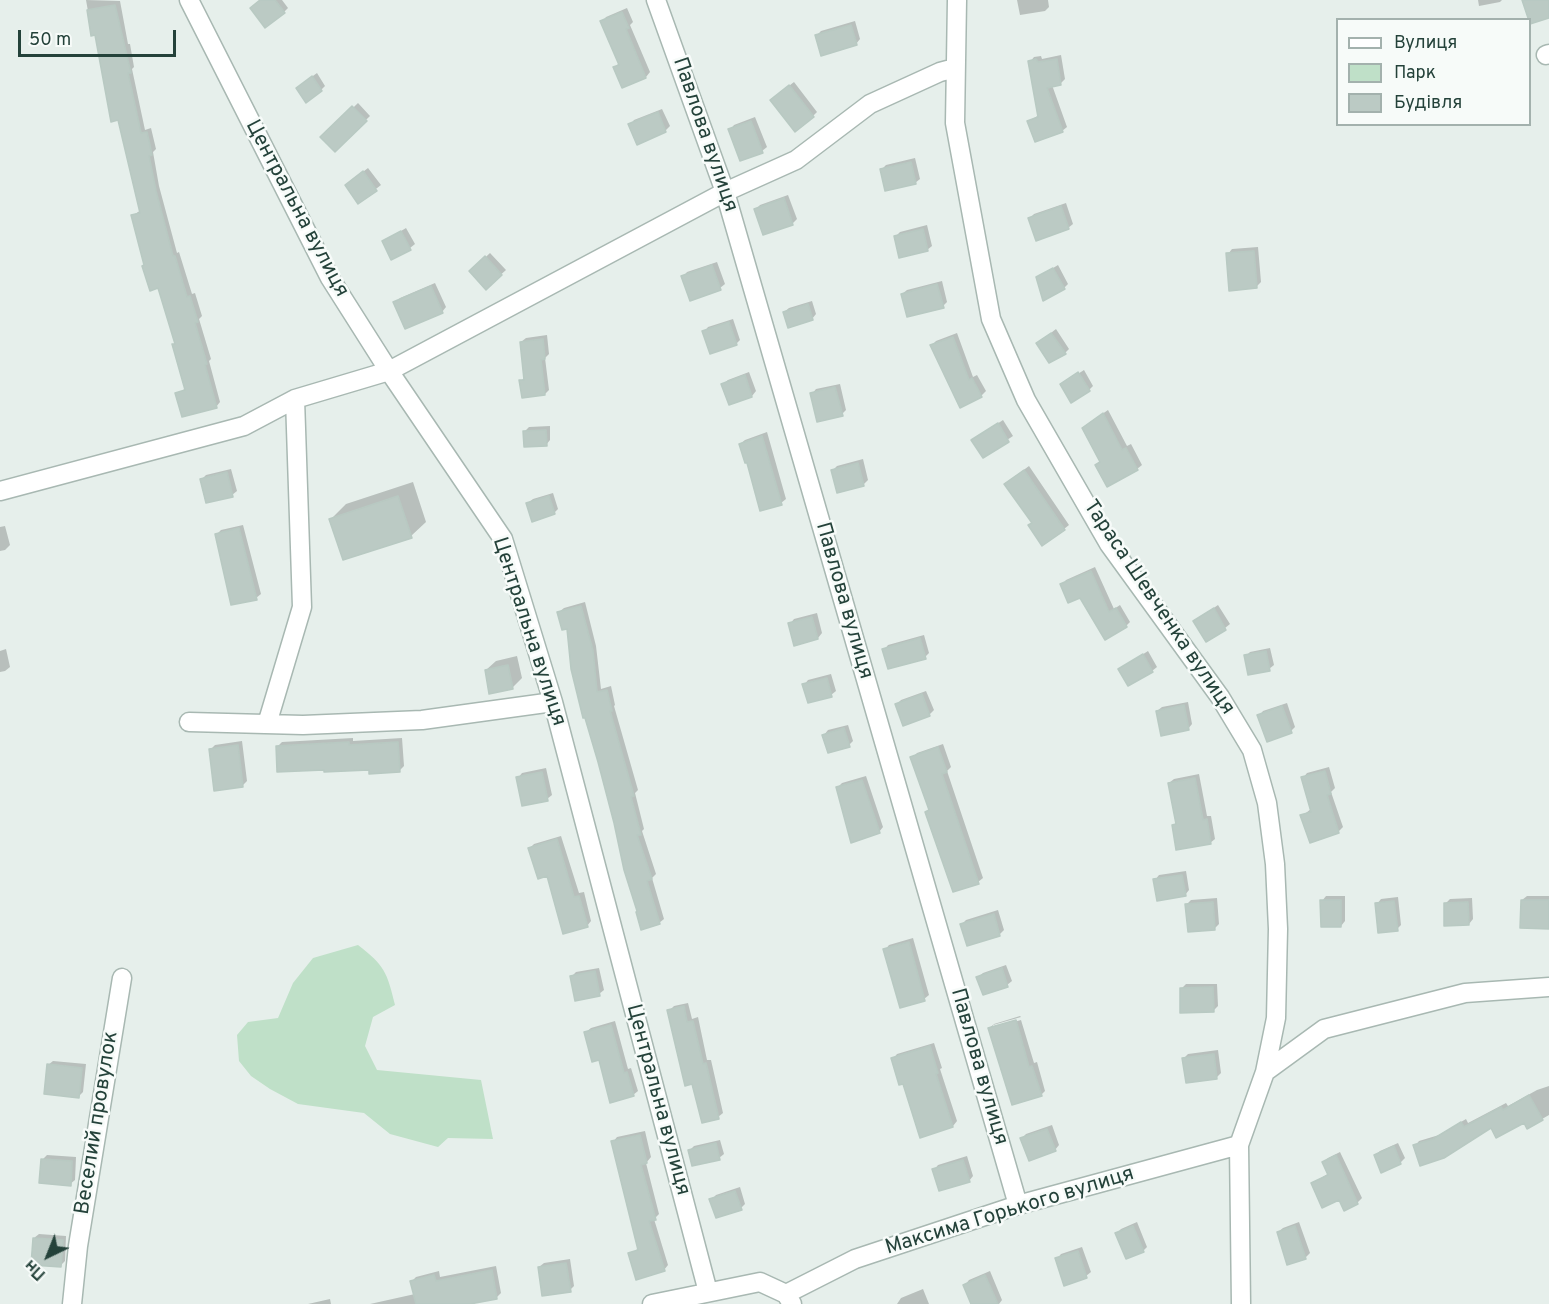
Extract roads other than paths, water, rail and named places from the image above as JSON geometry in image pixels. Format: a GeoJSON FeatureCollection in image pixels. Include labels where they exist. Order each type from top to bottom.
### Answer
{"type":"FeatureCollection","features":[{"type":"Feature","properties":{"kind":"street","name":"Центральна вулиця"},"geometry":{"type":"LineString","coordinates":[[189,0],[330,278],[388,371],[503,539],[553,702],[708,1292]]}},
{"type":"Feature","properties":{"kind":"street","name":"Павлова вулиця"},"geometry":{"type":"LineString","coordinates":[[656,0],[725,192],[1018,1205]]}},
{"type":"Feature","properties":{"kind":"street","name":"Тараса Шевченка вулиця"},"geometry":{"type":"LineString","coordinates":[[957,0],[955,123],[991,319],[1026,400],[1109,544],[1220,697],[1252,750],[1267,803],[1275,864],[1278,929],[1276,1018],[1265,1072],[1239,1145]]}},
{"type":"Feature","properties":{"kind":"street"},"geometry":{"type":"LineString","coordinates":[[0,491],[244,426],[295,399],[388,371],[725,192],[796,160],[870,104],[940,72],[955,68]]}},
{"type":"Feature","properties":{"kind":"street"},"geometry":{"type":"LineString","coordinates":[[267,724],[302,607],[295,399]]}},
{"type":"Feature","properties":{"kind":"street"},"geometry":{"type":"LineString","coordinates":[[189,722],[303,725],[422,720],[553,702]]}},
{"type":"Feature","properties":{"kind":"street","name":"Веселий провулок"},"geometry":{"type":"LineString","coordinates":[[72,1304],[78,1246],[122,978]]}},
{"type":"Feature","properties":{"kind":"street"},"geometry":{"type":"LineString","coordinates":[[1265,1072],[1323,1029],[1465,993],[1549,987]]}},
{"type":"Feature","properties":{"kind":"street"},"geometry":{"type":"LineString","coordinates":[[1239,1145],[1241,1304]]}},
{"type":"Feature","properties":{"kind":"street","name":"Максима Горького вулиця"},"geometry":{"type":"LineString","coordinates":[[652,1304],[760,1282],[789,1299],[855,1259],[1018,1205],[1239,1145]]}}]}
